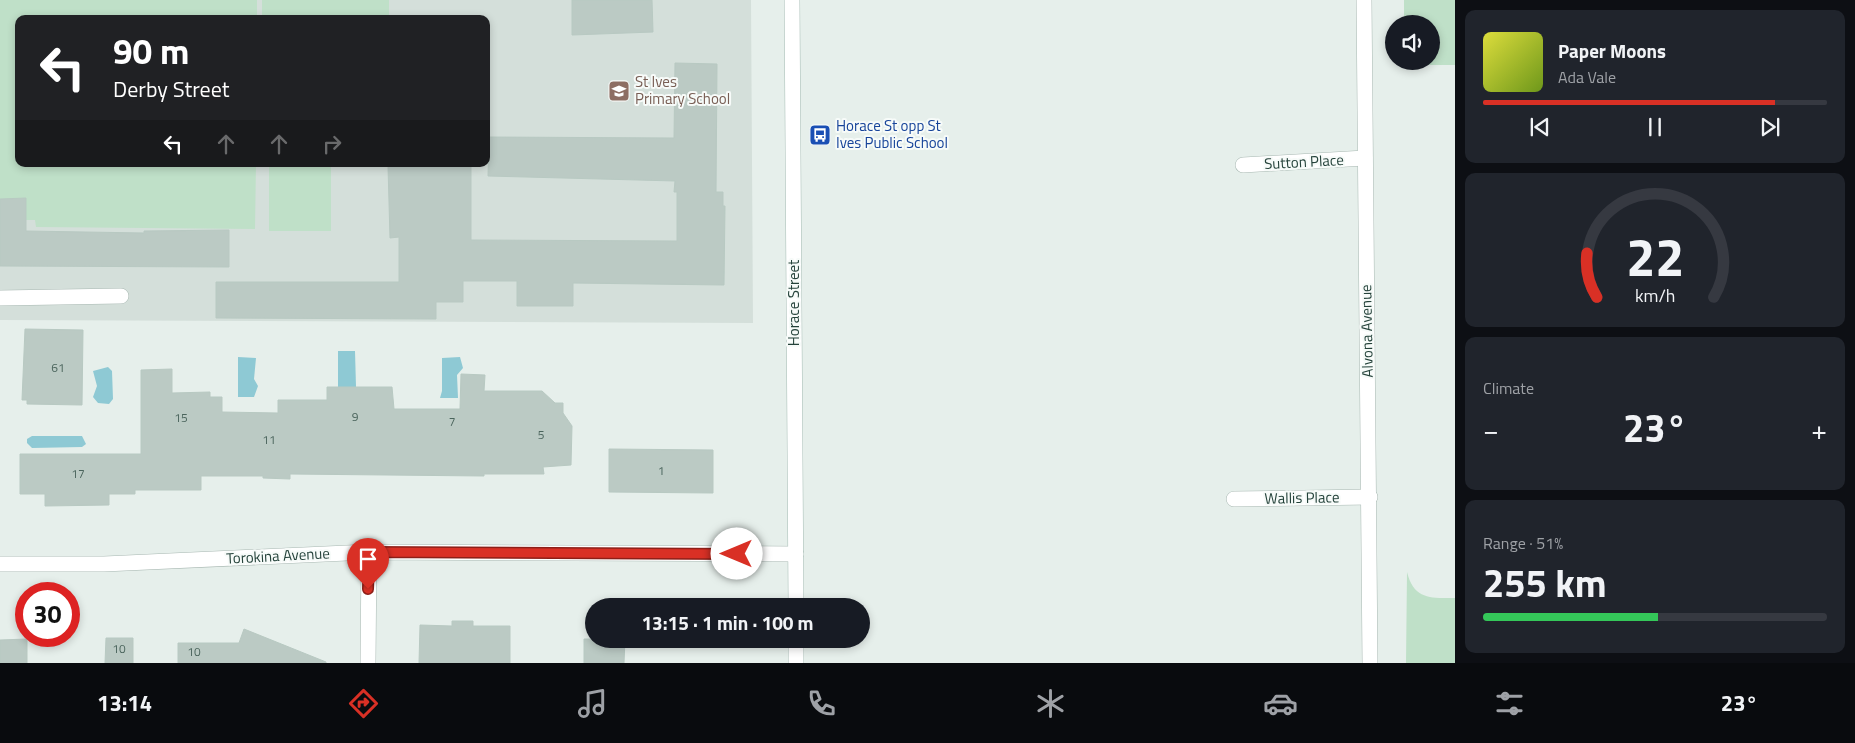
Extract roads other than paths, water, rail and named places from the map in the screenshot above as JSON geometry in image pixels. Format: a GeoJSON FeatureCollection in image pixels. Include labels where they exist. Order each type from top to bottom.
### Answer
{"type":"FeatureCollection","features":[{"type":"Feature","properties":{"kind":"street","name":"Horace Street"},"geometry":{"type":"LineString","coordinates":[[792,0],[796,598]]}},
{"type":"Feature","properties":{"kind":"street","name":"Alvona Avenue"},"geometry":{"type":"LineString","coordinates":[[1364,0],[1370,497],[1370,663]]}},
{"type":"Feature","properties":{"kind":"street","name":"Sutton Place"},"geometry":{"type":"LineString","coordinates":[[1243,165],[1365,158]]}},
{"type":"Feature","properties":{"kind":"street"},"geometry":{"type":"LineString","coordinates":[[0,298],[121,296]]}},
{"type":"Feature","properties":{"kind":"street","name":"Wallis Place"},"geometry":{"type":"LineString","coordinates":[[1234,500],[1370,497]]}},
{"type":"Feature","properties":{"kind":"street","name":"Torokina Avenue"},"geometry":{"type":"LineString","coordinates":[[0,564],[104,564],[369,552],[796,554]]}},
{"type":"Feature","properties":{"kind":"street"},"geometry":{"type":"LineString","coordinates":[[368,663],[369,552]]}},
{"type":"Feature","properties":{"kind":"street"},"geometry":{"type":"LineString","coordinates":[[796,648],[796,663]]}},
{"type":"Feature","properties":{"kind":"water"},"geometry":{"type":"Polygon","coordinates":[[[338,351],[355,351],[356,387],[338,387],[338,351]]]}},
{"type":"Feature","properties":{"kind":"water"},"geometry":{"type":"Polygon","coordinates":[[[238,357],[256,358],[254,379],[258,386],[254,397],[238,397],[238,357]]]}},
{"type":"Feature","properties":{"kind":"water"},"geometry":{"type":"Polygon","coordinates":[[[460,357],[463,368],[457,375],[458,398],[440,398],[442,391],[442,358],[460,357]]]}},
{"type":"Feature","properties":{"kind":"water"},"geometry":{"type":"Polygon","coordinates":[[[108,367],[112,371],[113,399],[109,404],[98,403],[93,397],[97,386],[93,371],[108,367]]]}},
{"type":"Feature","properties":{"kind":"water"},"geometry":{"type":"Polygon","coordinates":[[[32,436],[82,436],[86,444],[82,447],[32,448],[27,443],[27,439],[32,436]]]}},
{"type":"Feature","properties":{"kind":"place","name":"St Ives Primary School"},"geometry":{"type":"Point","coordinates":[619,91]}},
{"type":"Feature","properties":{"kind":"place","name":"Horace St opp St Ives Public School"},"geometry":{"type":"Point","coordinates":[820,135]}}]}
